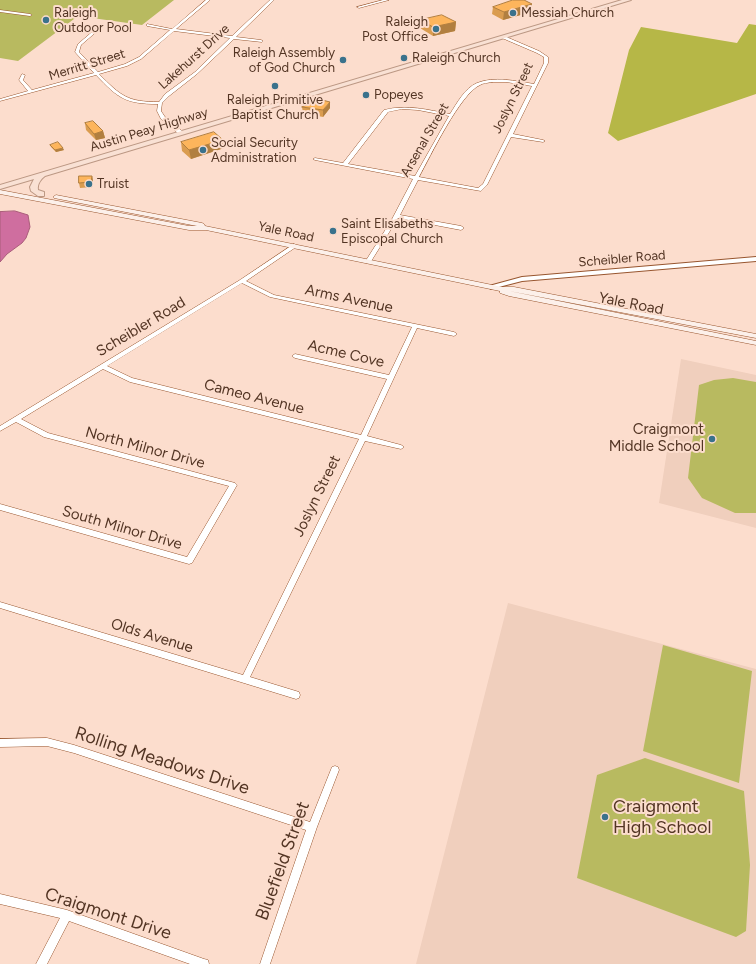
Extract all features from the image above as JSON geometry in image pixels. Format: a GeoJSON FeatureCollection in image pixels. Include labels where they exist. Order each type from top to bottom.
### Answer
{"type":"FeatureCollection","features":[{"type":"Feature","properties":{"kind":"main road","name":"Austin Peay Highway"},"geometry":{"type":"LineString","coordinates":[[1,188],[43,174],[628,0]]}},
{"type":"Feature","properties":{"kind":"main road"},"geometry":{"type":"LineString","coordinates":[[41,194],[35,191],[34,188],[38,178],[43,174]]}},
{"type":"Feature","properties":{"kind":"main road","name":"Yale Road"},"geometry":{"type":"LineString","coordinates":[[1,188],[200,223],[206,228]]}},
{"type":"Feature","properties":{"kind":"main road","name":"Yale Road"},"geometry":{"type":"LineString","coordinates":[[1,188],[189,228],[206,228],[294,246],[491,287],[509,294],[756,343]]}},
{"type":"Feature","properties":{"kind":"main road","name":"Yale Road"},"geometry":{"type":"LineString","coordinates":[[502,290],[514,289],[756,336]]}},
{"type":"Feature","properties":{"kind":"street","name":"Merritt Street"},"geometry":{"type":"LineString","coordinates":[[0,100],[126,66],[140,58],[208,0]]}},
{"type":"Feature","properties":{"kind":"street","name":"Lakehurst Drive"},"geometry":{"type":"LineString","coordinates":[[181,133],[162,118],[159,111],[160,103],[167,95],[196,73],[272,0]]}},
{"type":"Feature","properties":{"kind":"street"},"geometry":{"type":"LineString","coordinates":[[359,7],[387,0]]}},
{"type":"Feature","properties":{"kind":"street"},"geometry":{"type":"LineString","coordinates":[[0,11],[30,15]]}},
{"type":"Feature","properties":{"kind":"street"},"geometry":{"type":"LineString","coordinates":[[148,25],[174,30],[260,41]]}},
{"type":"Feature","properties":{"kind":"street"},"geometry":{"type":"LineString","coordinates":[[100,27],[78,45],[77,52],[98,74],[125,98],[142,102],[160,103]]}},
{"type":"Feature","properties":{"kind":"street","name":"Joslyn Street"},"geometry":{"type":"LineString","coordinates":[[416,179],[478,190],[484,185],[546,63],[546,57],[538,52],[504,37]]}},
{"type":"Feature","properties":{"kind":"street"},"geometry":{"type":"LineString","coordinates":[[23,75],[21,80],[31,92]]}},
{"type":"Feature","properties":{"kind":"street","name":"Arsenal Street"},"geometry":{"type":"LineString","coordinates":[[368,262],[397,216],[451,115],[469,89],[477,84],[504,80],[535,85]]}},
{"type":"Feature","properties":{"kind":"street"},"geometry":{"type":"LineString","coordinates":[[345,164],[386,111],[394,108],[404,108],[451,115]]}},
{"type":"Feature","properties":{"kind":"street"},"geometry":{"type":"LineString","coordinates":[[510,135],[543,141]]}},
{"type":"Feature","properties":{"kind":"street"},"geometry":{"type":"LineString","coordinates":[[314,159],[416,179]]}},
{"type":"Feature","properties":{"kind":"street"},"geometry":{"type":"LineString","coordinates":[[397,216],[461,228]]}},
{"type":"Feature","properties":{"kind":"street","name":"Scheibler Road"},"geometry":{"type":"LineString","coordinates":[[0,429],[242,281],[294,246]]}},
{"type":"Feature","properties":{"kind":"street","name":"Scheibler Road"},"geometry":{"type":"LineString","coordinates":[[491,287],[522,279],[756,259]]}},
{"type":"Feature","properties":{"kind":"street","name":"Arms Avenue"},"geometry":{"type":"LineString","coordinates":[[242,281],[272,296],[454,334]]}},
{"type":"Feature","properties":{"kind":"street","name":"Joslyn Street"},"geometry":{"type":"LineString","coordinates":[[245,679],[363,438],[415,326]]}},
{"type":"Feature","properties":{"kind":"street","name":"Acme Cove"},"geometry":{"type":"LineString","coordinates":[[295,356],[391,378]]}},
{"type":"Feature","properties":{"kind":"street","name":"Cameo Avenue"},"geometry":{"type":"LineString","coordinates":[[102,366],[130,380],[401,447]]}},
{"type":"Feature","properties":{"kind":"street","name":"North Milnor Drive"},"geometry":{"type":"LineString","coordinates":[[16,419],[46,435],[233,485],[214,518]]}},
{"type":"Feature","properties":{"kind":"street","name":"South Milnor Drive"},"geometry":{"type":"LineString","coordinates":[[0,508],[189,560],[214,518]]}},
{"type":"Feature","properties":{"kind":"street","name":"Olds Avenue"},"geometry":{"type":"LineString","coordinates":[[0,605],[296,695]]}},
{"type":"Feature","properties":{"kind":"street","name":"Rolling Meadows Drive"},"geometry":{"type":"LineString","coordinates":[[0,743],[47,742],[74,749],[312,827]]}},
{"type":"Feature","properties":{"kind":"street","name":"Bluefield Street"},"geometry":{"type":"LineString","coordinates":[[265,964],[312,827],[334,770]]}},
{"type":"Feature","properties":{"kind":"street","name":"Craigmont Drive"},"geometry":{"type":"LineString","coordinates":[[0,899],[67,915],[204,964]]}},
{"type":"Feature","properties":{"kind":"street"},"geometry":{"type":"LineString","coordinates":[[41,964],[67,915]]}},
{"type":"Feature","properties":{"kind":"shaded area"},"geometry":{"type":"Polygon","coordinates":[[[0,0],[174,0],[142,25],[78,16],[18,61],[0,58],[0,0]]]}},
{"type":"Feature","properties":{"kind":"shaded area"},"geometry":{"type":"Polygon","coordinates":[[[749,24],[756,25],[756,94],[618,141],[608,133],[629,50],[641,27],[737,43],[749,24]]]}},
{"type":"Feature","properties":{"kind":"shaded area"},"geometry":{"type":"Polygon","coordinates":[[[15,211],[28,215],[30,227],[26,238],[22,243],[7,254],[0,262],[0,212],[15,211]]]}},
{"type":"Feature","properties":{"kind":"shaded area","name":"Craigmont Middle School"},"geometry":{"type":"Polygon","coordinates":[[[681,359],[756,375],[756,528],[659,503],[681,359]]]}},
{"type":"Feature","properties":{"kind":"shaded area","name":"Craigmont Middle School"},"geometry":{"type":"Polygon","coordinates":[[[733,378],[756,382],[756,513],[735,513],[702,498],[688,478],[699,385],[714,380],[733,378]]]}},
{"type":"Feature","properties":{"kind":"shaded area","name":"Craigmont High School"},"geometry":{"type":"Polygon","coordinates":[[[508,603],[756,669],[756,964],[416,964],[508,603]]]}},
{"type":"Feature","properties":{"kind":"shaded area"},"geometry":{"type":"Polygon","coordinates":[[[663,645],[752,671],[739,783],[643,751],[663,645]]]}},
{"type":"Feature","properties":{"kind":"shaded area"},"geometry":{"type":"Polygon","coordinates":[[[645,758],[744,791],[750,865],[746,931],[736,937],[577,878],[597,775],[645,758]]]}},
{"type":"Feature","properties":{"kind":"building"},"geometry":{"type":"Polygon","coordinates":[[[513,0],[524,0],[532,4],[504,12],[493,7],[513,0]]]}},
{"type":"Feature","properties":{"kind":"building"},"geometry":{"type":"Polygon","coordinates":[[[442,15],[456,22],[433,27],[420,20],[442,15]]]}},
{"type":"Feature","properties":{"kind":"building"},"geometry":{"type":"Polygon","coordinates":[[[322,100],[330,102],[323,110],[302,107],[322,100]]]}},
{"type":"Feature","properties":{"kind":"building"},"geometry":{"type":"Polygon","coordinates":[[[93,121],[103,131],[94,134],[85,123],[93,121]]]}},
{"type":"Feature","properties":{"kind":"building"},"geometry":{"type":"Polygon","coordinates":[[[214,132],[223,140],[189,150],[181,142],[214,132]]]}},
{"type":"Feature","properties":{"kind":"building"},"geometry":{"type":"Polygon","coordinates":[[[58,142],[63,148],[55,150],[50,145],[58,142]]]}},
{"type":"Feature","properties":{"kind":"building"},"geometry":{"type":"Polygon","coordinates":[[[79,176],[92,176],[91,182],[79,183],[79,176]]]}},
{"type":"Feature","properties":{"kind":"place","name":"Messiah Church"},"geometry":{"type":"Point","coordinates":[513,13]}},
{"type":"Feature","properties":{"kind":"place","name":"Raleigh Outdoor Pool"},"geometry":{"type":"Point","coordinates":[46,20]}},
{"type":"Feature","properties":{"kind":"place","name":"Raleigh Post Office"},"geometry":{"type":"Point","coordinates":[436,29]}},
{"type":"Feature","properties":{"kind":"place","name":"Raleigh Church"},"geometry":{"type":"Point","coordinates":[404,58]}},
{"type":"Feature","properties":{"kind":"place","name":"Raleigh Assembly of God Church"},"geometry":{"type":"Point","coordinates":[343,60]}},
{"type":"Feature","properties":{"kind":"place","name":"Raleigh Primitive Baptist Church"},"geometry":{"type":"Point","coordinates":[275,86]}},
{"type":"Feature","properties":{"kind":"place","name":"Popeyes"},"geometry":{"type":"Point","coordinates":[366,95]}},
{"type":"Feature","properties":{"kind":"place","name":"Social Security Administration"},"geometry":{"type":"Point","coordinates":[203,150]}},
{"type":"Feature","properties":{"kind":"place","name":"Truist"},"geometry":{"type":"Point","coordinates":[89,184]}},
{"type":"Feature","properties":{"kind":"place","name":"Saint Elisabeths Episcopal Church"},"geometry":{"type":"Point","coordinates":[333,231]}},
{"type":"Feature","properties":{"kind":"place","name":"Craigmont Middle School"},"geometry":{"type":"Point","coordinates":[712,439]}},
{"type":"Feature","properties":{"kind":"place","name":"Craigmont High School"},"geometry":{"type":"Point","coordinates":[605,817]}}]}
